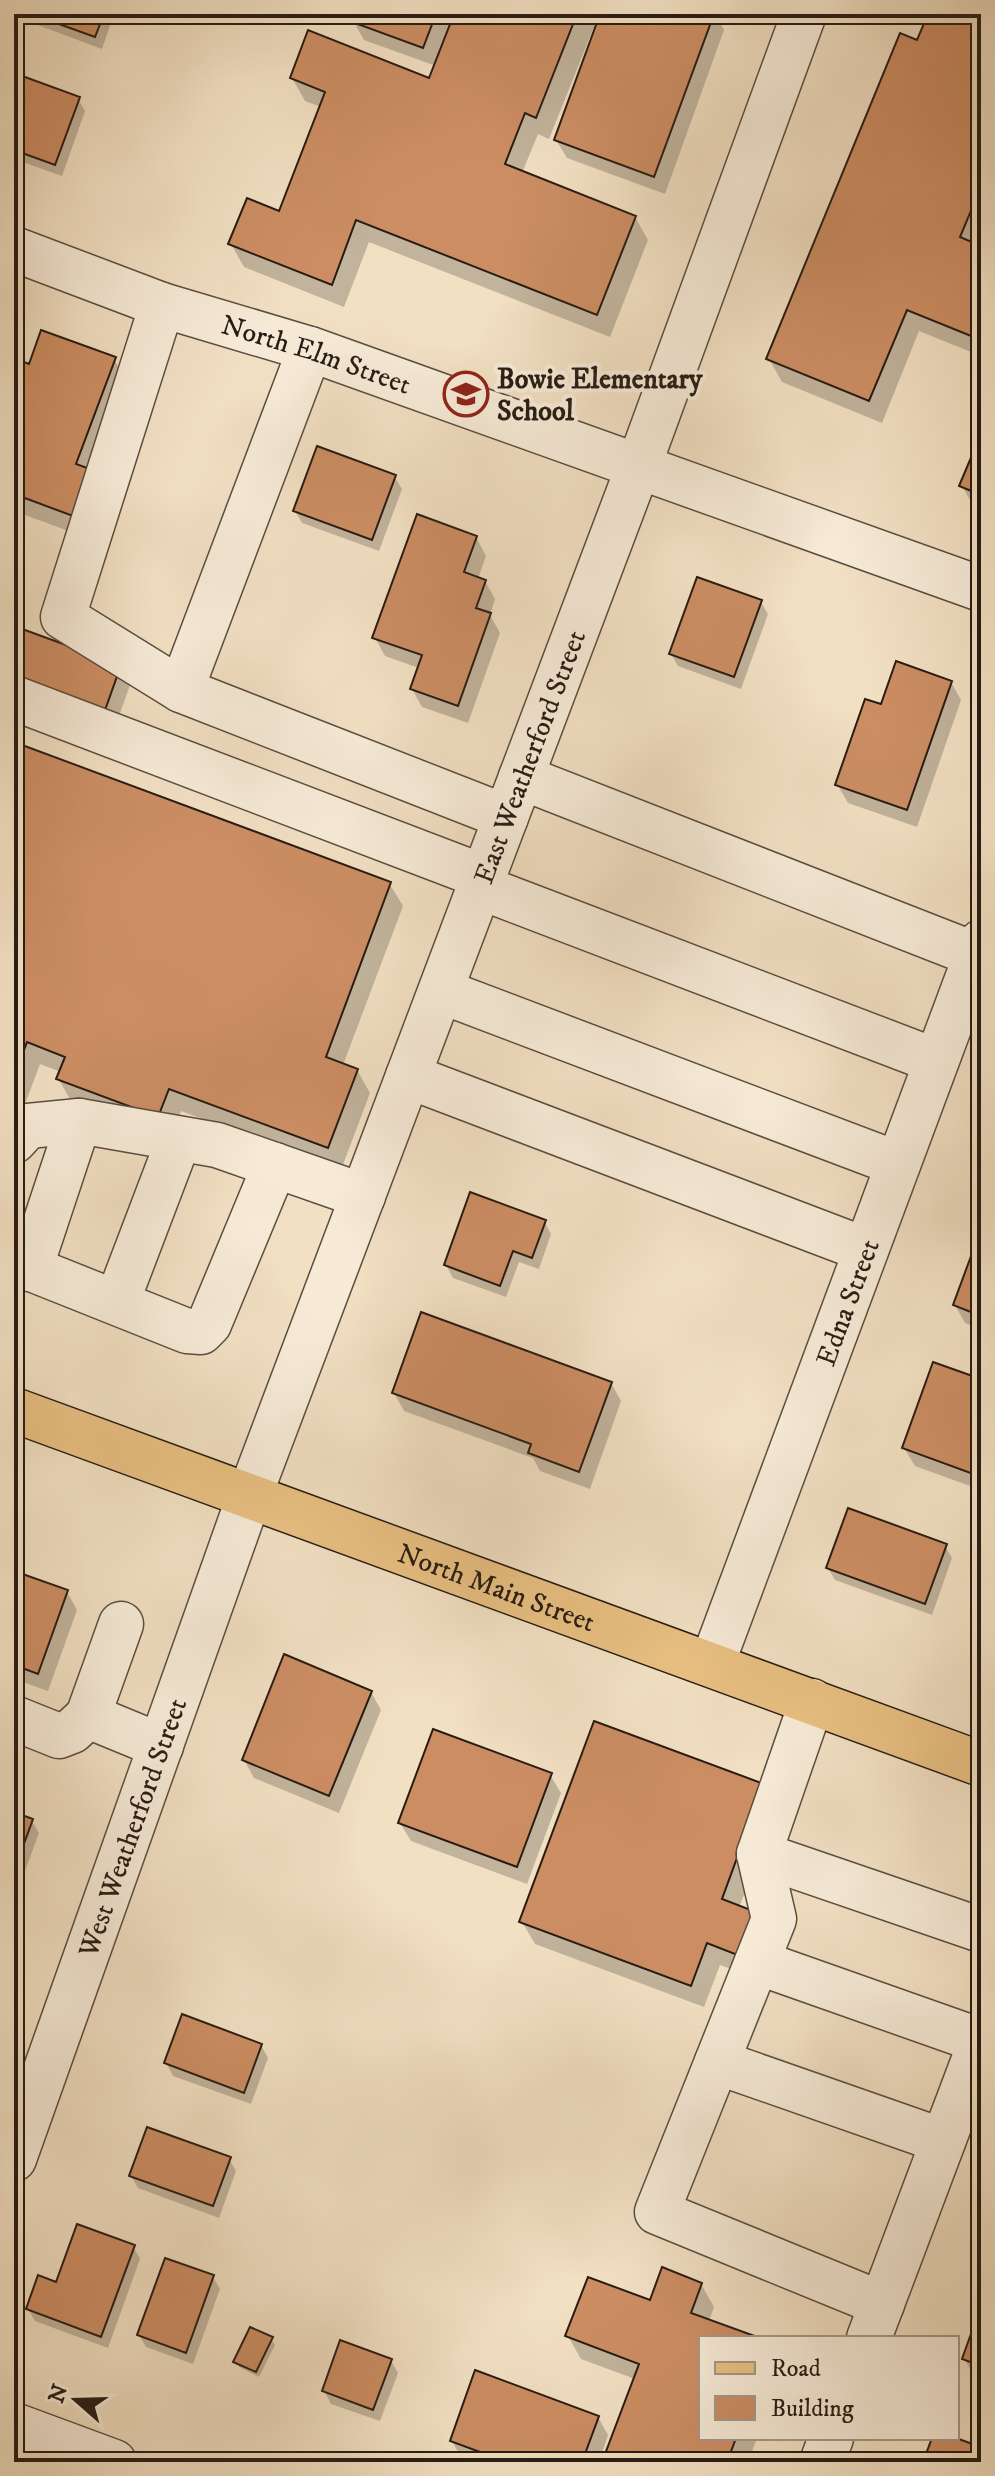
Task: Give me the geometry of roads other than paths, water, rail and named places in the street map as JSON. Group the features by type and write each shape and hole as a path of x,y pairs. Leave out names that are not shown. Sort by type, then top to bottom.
{"main road":[{"name":"North Main Street","path":"14,1410 981,1764"}],"street":[{"name":"East Weatherford Street","path":"249,1497 639,465 804,14"},
{"name":"North Elm Street","path":"14,249 162,305 310,349 981,589"},
{"path":"162,305 63,617 181,690 979,949"},
{"path":"181,690 310,349"},
{"path":"14,698 936,1061"},
{"name":"Edna Street","path":"712,1664 979,949"},
{"path":"441,991 898,1164"},
{"path":"408,1076 866,1250"},
{"path":"14,1141 28,1126 79,1121 217,1145 363,1196"},
{"path":"79,1121 22,1266 187,1331 201,1332 209,1324 275,1165"},
{"path":"117,1302 179,1139"},
{"name":"West Weatherford Street","path":"14,2159 249,1497"},
{"path":"14,1718 59,1736 72,1731 88,1716 121,1624"},
{"path":"757,1962 981,2041 970,2101 943,2141 875,2321 657,2212 774,1919 759,1854 812,1701"},
{"path":"88,1716 161,1746"},
{"path":"759,1854 981,1930"},
{"path":"717,2062 943,2141"},
{"path":"14,2425 114,2462"},
{"path":"822,2462 830,2440"}],"place":[{"name":"Bowie Elementary School","path":"466,394"}]}
